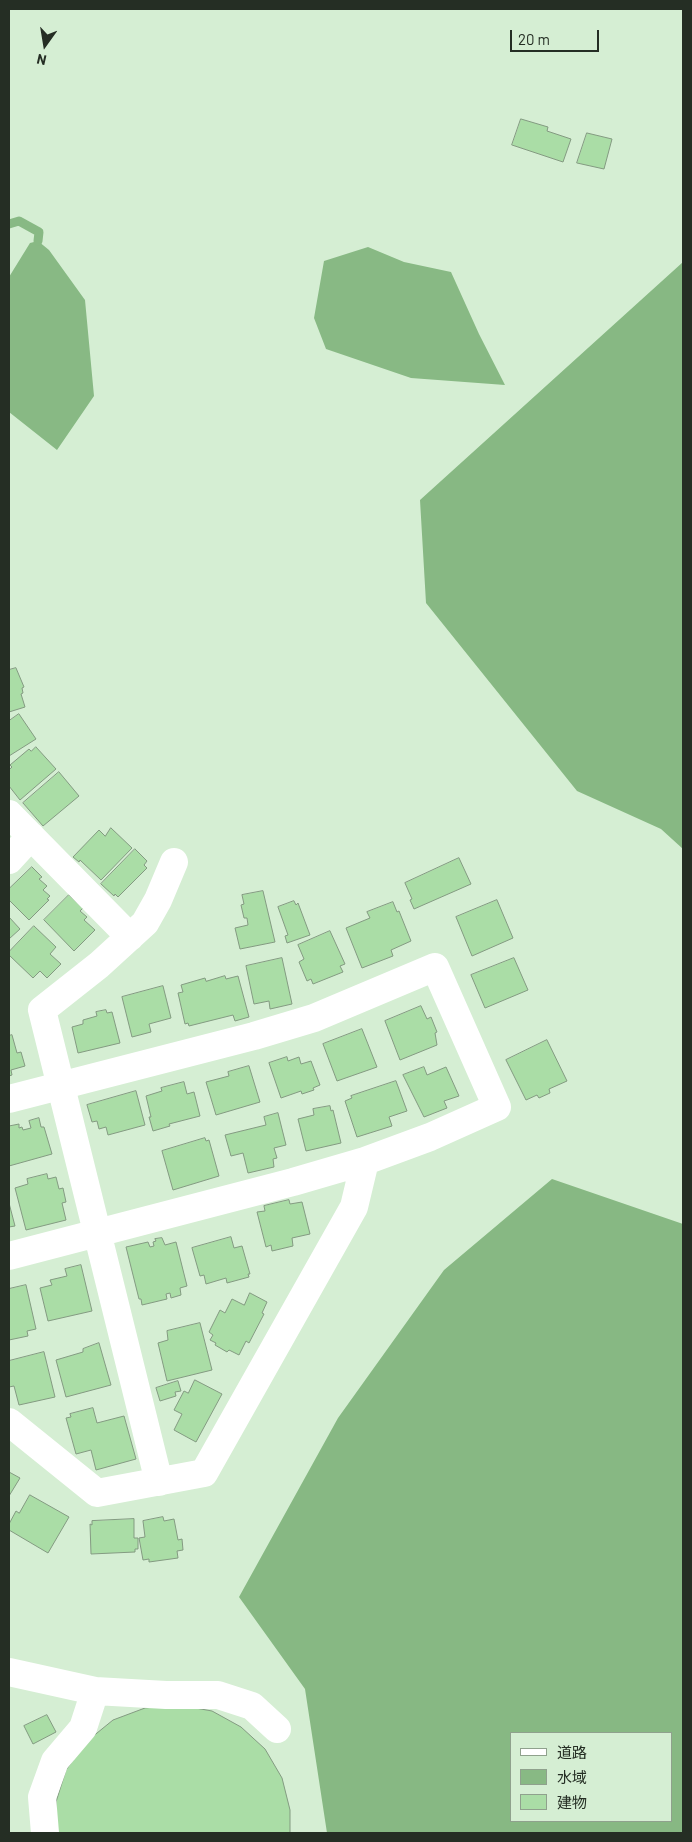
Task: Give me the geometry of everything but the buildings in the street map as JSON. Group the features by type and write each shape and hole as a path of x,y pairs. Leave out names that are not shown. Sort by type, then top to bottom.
{"street":[{"path":"9,814 130,937"},
{"path":"9,860 31,836"},
{"path":"159,1482 42,1010 99,965 145,923 158,900 174,862"},
{"path":"9,1099 254,1036 314,1018 435,967 497,1107 430,1137 365,1161 293,1182 9,1256"},
{"path":"11,1426 97,1493 204,1473 354,1207 365,1161"},
{"path":"9,1672 95,1691 166,1695 218,1695 252,1706 277,1729"},
{"path":"46,1833 42,1797 55,1761 83,1728 95,1691"}],"shaded area":[{"path":"683,262 683,849 661,829 577,791 426,603 420,500"},
{"path":"552,1179 683,1224 683,1833 327,1833 305,1689 239,1597 338,1418 444,1270"}],"water":[{"path":"38,241 49,250 85,300 94,396 57,450 9,412 9,277 30,243"},
{"path":"368,247 404,262 451,272 505,385 411,378 326,349 314,318 324,261"}],"waterway":[{"path":"9,224 19,221 39,232 38,241"}]}
